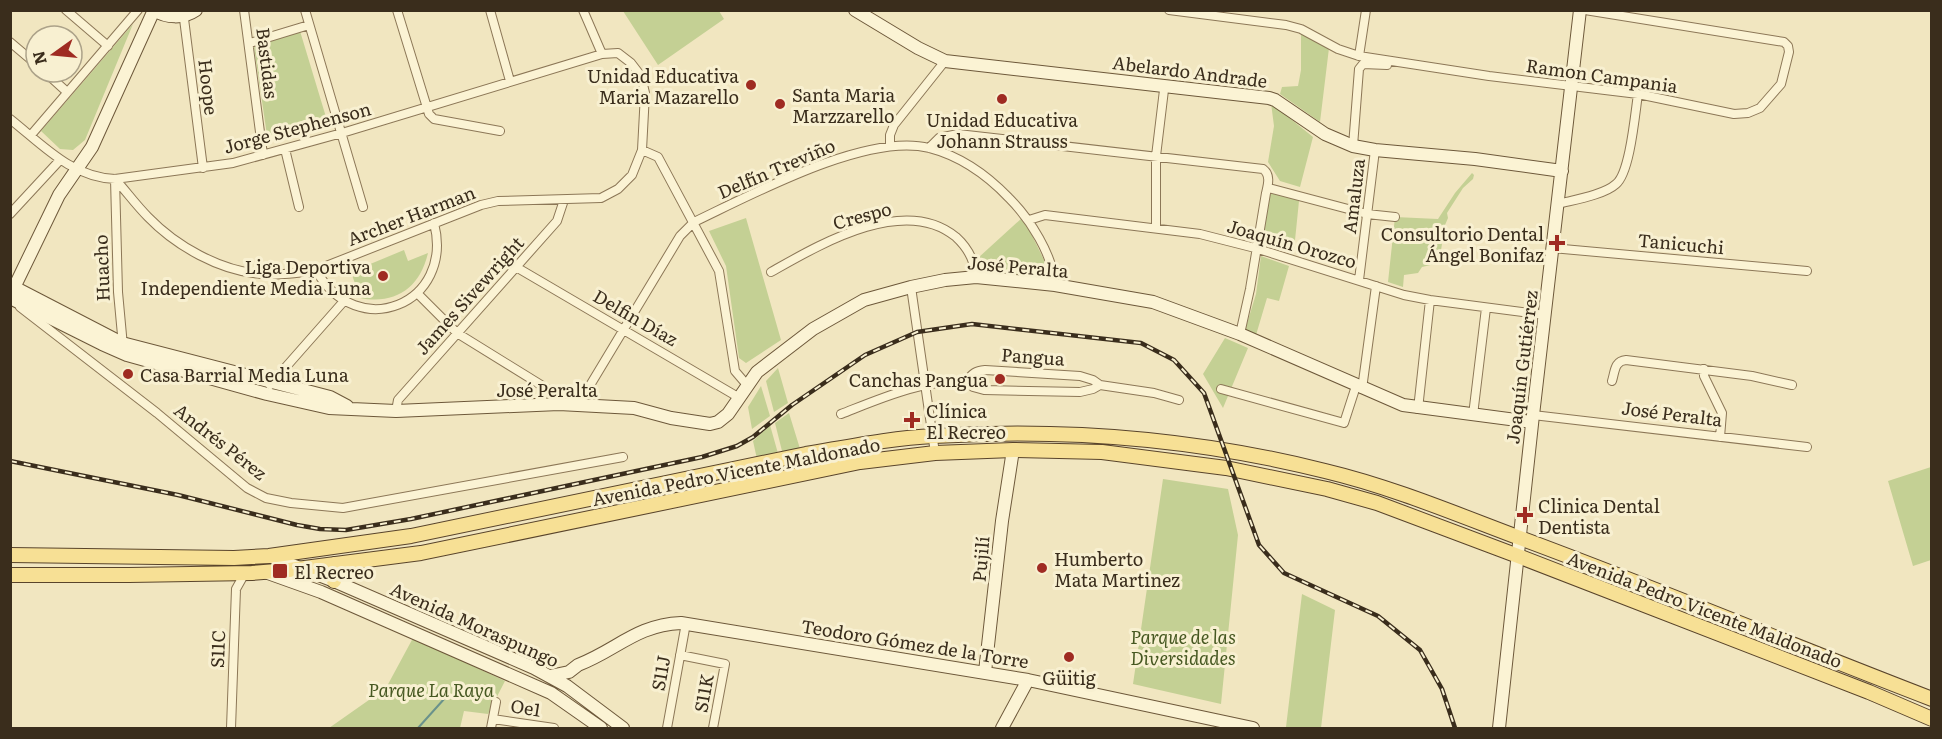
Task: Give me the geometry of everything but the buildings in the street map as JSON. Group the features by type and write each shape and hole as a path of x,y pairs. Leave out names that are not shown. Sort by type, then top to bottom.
{"main road":[{"name":"Avenida Pedro Vicente Maldonado","path":"10,555 234,558 268,556 411,536 806,454 933,436 1030,434 1121,438 1187,444 1255,456 1328,471 1411,497 1932,699"},
{"name":"Avenida Pedro Vicente Maldonado","path":"10,574 245,573 303,568 421,554 840,465 935,453 1013,450 1102,452 1226,468 1327,489 1377,504 1518,556 1869,692 1932,719"},
{"path":"334,564 332,573 334,581"}],"street":[{"path":"66,10 108,46"},
{"path":"31,135 138,10"},
{"path":"11,293 59,195 92,147 154,11 171,17 196,10"},
{"name":"Bastidas","path":"244,10 263,155"},
{"path":"305,10 363,207"},
{"path":"397,10 429,114 434,119 500,130"},
{"path":"490,10 510,81"},
{"path":"583,10 602,54"},
{"name":"Abelardo Andrade","path":"855,10 918,48 945,61 1269,98 1327,136 1353,146 1562,171"},
{"name":"Ramon Campania","path":"1169,10 1287,25 1301,29 1338,49 1359,56 1489,76 1638,94 1734,114 1748,113 1760,108 1781,84 1789,52 1784,42 1585,10"},
{"path":"1359,56 1366,10"},
{"name":"Joaquín Gutiérrez","path":"1499,729 1532,418 1580,10"},
{"name":"Hoope","path":"183,13 202,168"},
{"path":"250,44 309,25"},
{"path":"10,42 24,54"},
{"name":"Jorge Stephenson","path":"12,123 31,135 60,160 77,170 101,178 115,179 233,163 342,133 602,54"},
{"name":"Archer Harman","path":"115,179 149,218 177,241 204,258 234,269 261,274 290,274 316,270 434,223 498,201 601,198 618,189 632,175 642,150 645,93 641,76 631,63 618,54 602,54"},
{"path":"890,146 890,135 894,125 945,61"},
{"name":"Amaluza","path":"1353,146 1359,69 1363,64 1385,65 1393,62"},
{"path":"58,84 67,92"},
{"path":"1156,228 1156,156 1164,90"},
{"path":"1558,204 1617,184 1625,172 1638,94"},
{"path":"929,148 939,138 958,134 1263,169 1267,173 1269,188 1266,193 1240,334"},
{"name":"Delfín Treviño","path":"581,405 583,397 680,236 694,222 808,169 848,156 890,146 908,145 929,148 967,165 986,177 1003,192 1029,220 1052,266 1055,285"},
{"path":"285,149 299,207"},
{"path":"642,150 658,157 719,271 735,371 747,385"},
{"name":"Amaluza","path":"1359,280 1375,150"},
{"path":"10,214 60,160"},
{"name":"Huacho","path":"115,179 118,292 125,349"},
{"path":"1269,188 1367,214 1395,218"},
{"name":"James Sivewright","path":"396,411 398,400 557,221 564,200"},
{"name":"Joaquín Orozco","path":"1029,220 1045,215 1200,234 1256,248 1376,286 1430,300 1545,315"},
{"name":"Crespo","path":"771,272 842,236 867,228 905,221 927,223 949,232 971,256 976,267 976,277"},
{"path":"316,270 332,293 356,307 382,309 401,303 417,293 426,283 436,260 437,236 434,223"},
{"name":"Tanicuchi","path":"1552,248 1807,271"},
{"name":"Delfin Díaz","path":"516,267 738,397"},
{"name":"José Peralta","path":"11,293 125,349 269,388 329,408 396,411 560,404 634,408 710,424 724,419 757,372 813,329 864,300 945,280 976,277 1055,285 1153,302 1240,334 1395,403 1418,409 1532,418 1806,447"},
{"path":"1221,389 1344,423 1359,388 1376,286"},
{"path":"911,287 935,453"},
{"name":"Andrés Pérez","path":"11,293 247,488 266,498 343,508 623,457"},
{"path":"417,293 457,333 554,393 560,404"},
{"path":"1418,409 1430,300"},
{"path":"269,388 344,301"},
{"path":"1473,415 1486,308"},
{"path":"1612,381 1620,360 1704,369 1792,385"},
{"path":"1704,369 1704,376 1722,413 1720,437"},
{"name":"Pangua","path":"967,381 976,371 985,370 1080,376 1100,385 1154,393 1179,400"},
{"name":"Pangua","path":"841,414 898,392 925,384 950,381 967,381 973,387 984,390 1080,392 1100,385"},
{"name":"Pujilí","path":"986,672 1002,521 1013,450"},
{"name":"Avenida Moraspungo","path":"268,556 334,581 534,668 582,697 623,729"},
{"name":"Avenida Moraspungo","path":"264,572 321,592 551,693 595,727"},
{"name":"S11C","path":"231,729 236,589 245,573"},
{"name":"Teodoro Gómez de la Torre","path":"550,676 569,672 650,627 667,623 686,623 986,672 1252,729"},
{"name":"S11J","path":"667,729 686,623"},
{"name":"S11K","path":"680,655 724,664 713,729"},
{"path":"580,664 577,680 582,697"},
{"name":"Teodoro Gómez de la Torre","path":"534,668 555,668 580,664"},
{"path":"1002,729 1028,680"},
{"path":"491,729 496,702"},
{"path":"595,727 600,711"},
{"name":"Oe1","path":"493,719 554,729"}],"green space":[{"path":"623,11 719,11 724,19 658,65"},
{"path":"133,24 85,140 73,150 60,149 41,131 81,84 84,84 84,81"},
{"path":"300,31 329,127 268,142 254,47"},
{"path":"1301,32 1329,48 1320,122 1280,94 1282,87 1298,86 1301,70"},
{"path":"1271,103 1313,137 1300,187 1280,181 1268,162 1274,126"},
{"path":"1472,173 1473,179 1463,188 1447,213 1439,263 1422,267 1418,273 1404,275 1403,287 1388,282 1395,217 1438,219"},
{"path":"1274,191 1299,201 1294,250 1262,242 1270,195"},
{"path":"1023,217 1044,260 1046,269 1040,277 1033,280 992,275 978,258"},
{"path":"746,218 781,340 746,363 739,358 726,266 709,231"},
{"name":"Liga Deportiva Independiente Media Luna","path":"404,250 408,261 428,253 419,276 412,284 395,296 384,299 360,298 351,272"},
{"path":"1261,256 1289,266 1279,301 1267,298 1256,335 1245,330 1256,294"},
{"path":"1225,338 1248,348 1223,408 1203,374"},
{"path":"778,368 788,403 774,412 766,381"},
{"path":"761,386 770,416 752,429 748,407"},
{"path":"789,413 801,452 783,455 775,423"},
{"path":"770,425 779,457 757,459 753,441"},
{"path":"1931,467 1931,560 1913,566 1888,481"},
{"name":"Parque de las Diversidades","path":"1163,479 1228,489 1238,535 1221,704 1133,684"},
{"path":"1302,594 1335,610 1321,728 1286,727"},
{"name":"Parque La Raya","path":"413,638 505,681 488,714 464,711 460,728 329,728 386,688"}],"waterway":[{"path":"418,728 445,698"}],"railway":[{"path":"10,461 178,495 297,525 346,530 411,519 702,457 737,446 753,437 792,405 865,355 917,332 972,324 1141,343 1174,360 1204,393 1259,545 1284,573 1378,616 1420,650 1442,689 1455,728"}],"place":[{"name":"Unidad Educativa Maria Mazarello","path":"751,85"},
{"name":"Unidad Educativa Johann Strauss","path":"1002,99"},
{"name":"Santa Maria Marzzarello","path":"780,104"},
{"name":"Consultorio Dental Ángel Bonifaz","path":"1557,243"},
{"name":"Liga Deportiva Independiente Media Luna","path":"383,276"},
{"name":"Casa Barrial Media Luna","path":"128,374"},
{"name":"Canchas Pangua","path":"1000,379"},
{"name":"Clínica El Recreo","path":"912,420"},
{"name":"Clinica Dental Dentista","path":"1525,515"},
{"name":"Humberto Mata Martinez","path":"1042,568"},
{"name":"El Recreo","path":"280,571"},
{"name":"Güitig","path":"1069,657"}]}
